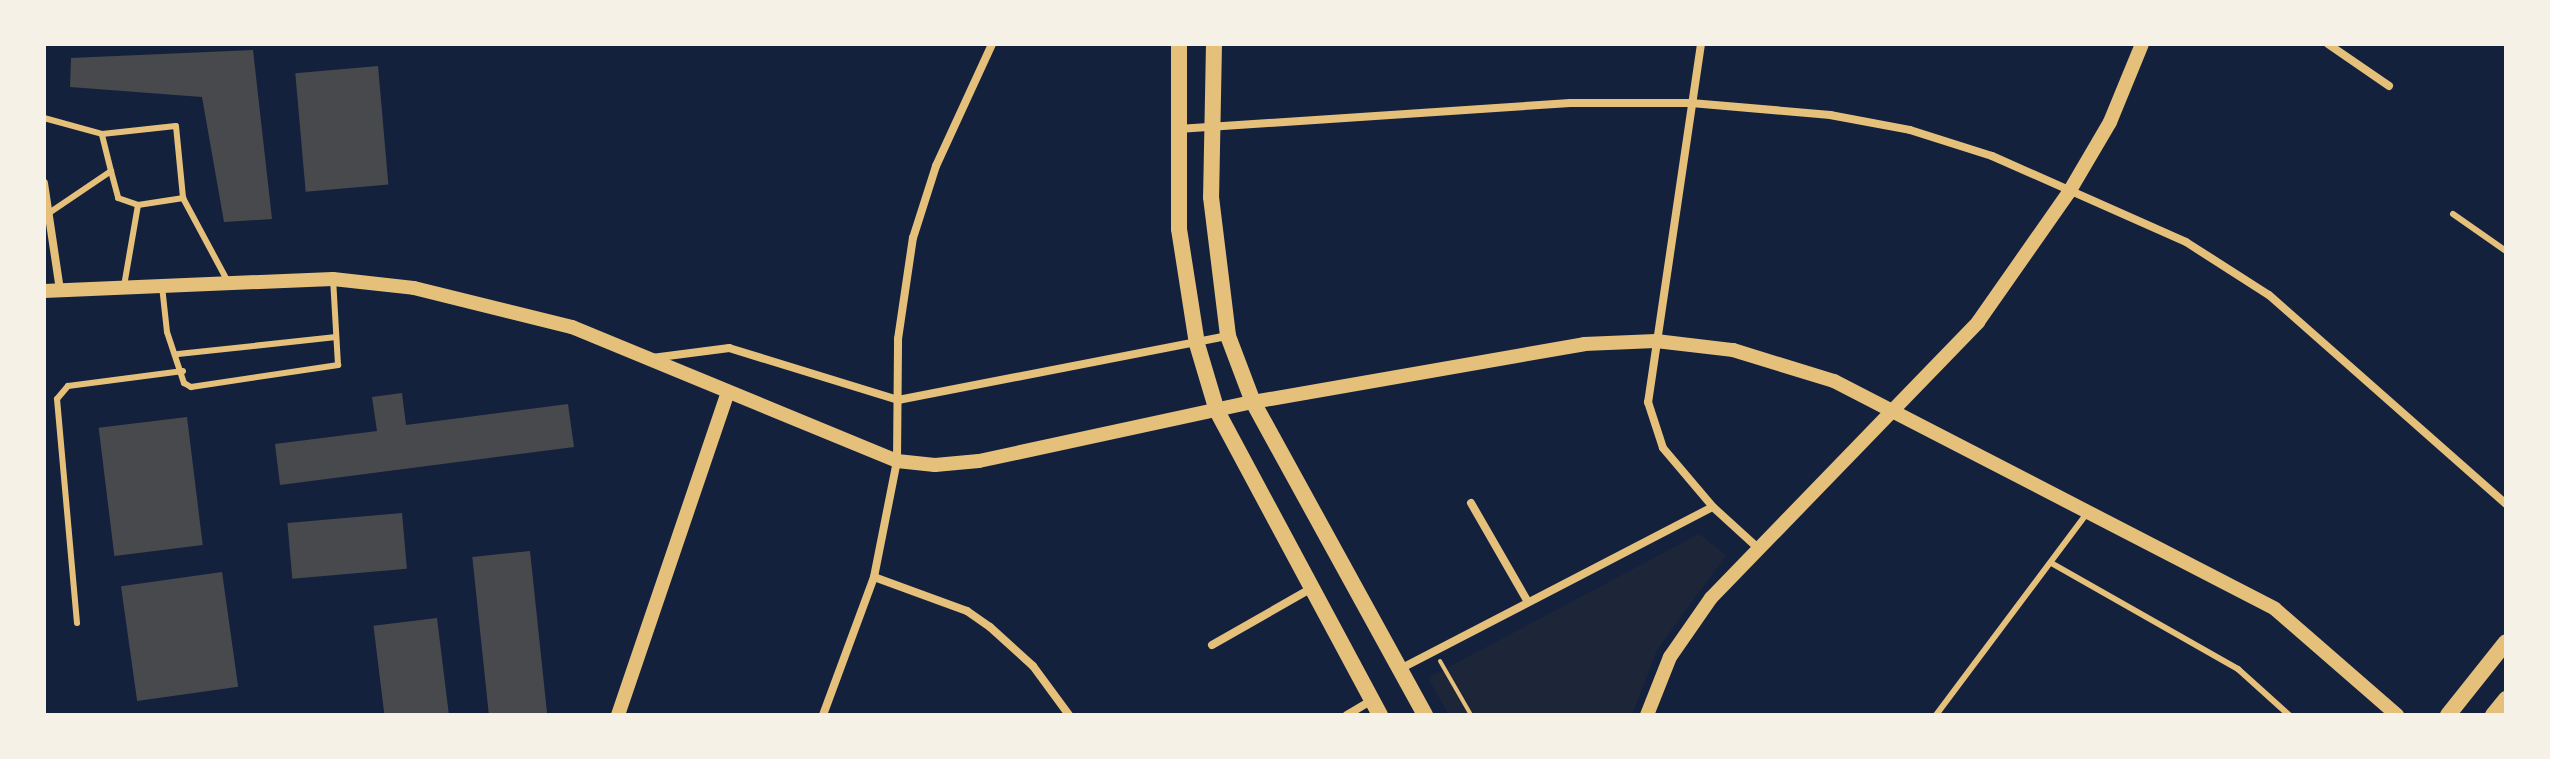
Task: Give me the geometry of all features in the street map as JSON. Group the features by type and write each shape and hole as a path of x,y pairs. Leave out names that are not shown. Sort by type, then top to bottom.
{"main road":[{"path":"1179,44 1179,229 1197,344 1217,411 1376,708"},
{"path":"1214,44 1213,231 1228,336 1253,402 1425,715"},
{"path":"2448,715 2506,642"},
{"path":"2493,715 2506,699"}],"street":[{"path":"823,715 874,577 897,461 901,305 913,238 936,166 992,44"},
{"path":"1701,44 1648,391 1652,424 1663,448 1713,507 1759,549"},
{"path":"1647,715 1670,657 1711,598 1978,322 2069,192 2110,122 2142,44"},
{"path":"2328,44 2389,86"},
{"path":"1177,129 1570,103 1691,103 1830,115 1910,130 1992,156 2186,242 2269,295 2506,504"},
{"path":"44,183 60,290"},
{"path":"44,291 333,279 466,298 572,327 897,461 979,461 1253,402 1584,344 1656,341 1771,359 1834,381 2275,609 2397,715"},
{"path":"651,358 729,348 898,400 1228,336"},
{"path":"618,715 728,392"},
{"path":"1471,503 1528,602"},
{"path":"1400,669 1713,507"},
{"path":"874,577 967,611 990,627 1033,666 1069,715"},
{"path":"1212,645 1312,588"},
{"path":"1347,715 1376,708"}],"lane":[{"path":"44,118 102,134 176,126 183,198 228,282"},
{"path":"102,134 118,198 138,205 183,198"},
{"path":"49,213 111,171"},
{"path":"124,286 138,205"},
{"path":"2453,214 2506,251"},
{"path":"162,286 167,332 178,354 184,383 191,387 338,365 333,279"},
{"path":"178,354 336,337"},
{"path":"77,623 57,399 68,386 183,371"},
{"path":"1936,715 2053,564 2088,513"},
{"path":"2053,564 2238,669 2289,715"}],"path":[{"path":"1435,651 1471,715"}],"shaded area":[{"path":"1699,534 1726,555 1657,650 1632,715 1449,715 1428,678"}],"building":[{"path":"253,50 272,219 224,222 202,97 70,87 71,58"},
{"path":"378,66 388,185 306,192 295,73"},
{"path":"402,393 406,425 568,404 574,447 280,485 275,444 377,431 372,397"},
{"path":"187,417 203,545 114,556 99,428"},
{"path":"402,513 407,569 292,579 287,523"},
{"path":"530,551 547,715 489,715 472,557"},
{"path":"222,572 238,687 137,701 121,586"},
{"path":"437,618 449,715 384,715 373,626"}]}
